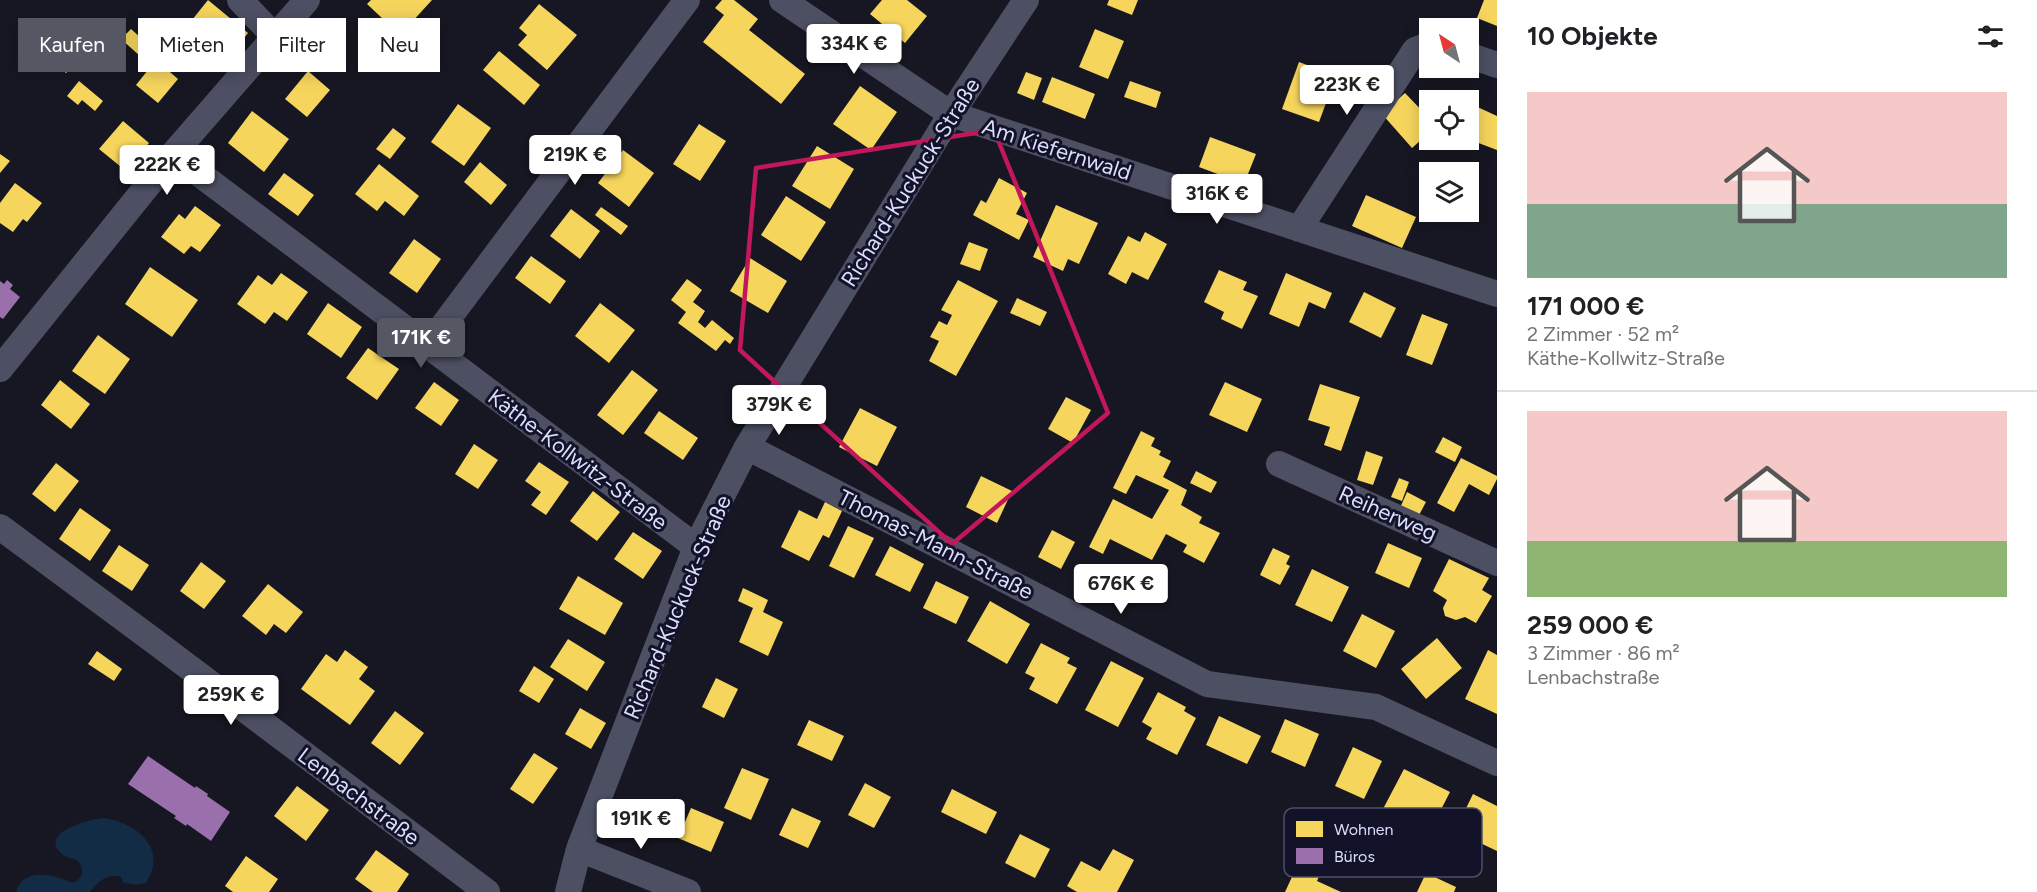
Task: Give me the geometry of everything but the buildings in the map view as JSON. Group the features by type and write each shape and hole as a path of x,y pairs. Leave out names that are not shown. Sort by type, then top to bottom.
{"street":[{"path":"240,0 257,18"},
{"path":"291,18 307,0"},
{"path":"427,347 687,0"},
{"name":"Am Kiefernwald","path":"782,0 951,114 1497,294"},
{"name":"Richard-Kuckuck-Straße","path":"568,892 579,849 696,547 747,447 951,114 1026,0"},
{"path":"1299,229 1415,50 1419,48"},
{"path":"0,369 173,154 257,58"},
{"path":"1479,59 1497,65"},
{"name":"Käthe-Kollwitz-Straße","path":"173,154 696,547"},
{"name":"Thomas-Mann-Straße","path":"747,447 1207,684 1376,707 1497,763"},
{"name":"Reiherweg","path":"1280,464 1497,563"},
{"name":"Lenbachstraße","path":"0,527 487,892"},
{"path":"579,849 688,892"}],"highlighted area":[{"path":"994,130 1108,413 952,544 740,350 756,168"}],"water":[{"path":"103,818 127,825 146,839 154,859 152,871 146,883 129,884 123,882 121,877 112,876 99,882 90,892 16,892 26,878 33,876 49,875 73,883 77,881 82,875 82,868 78,861 59,851 56,844 57,838 71,827"}]}
